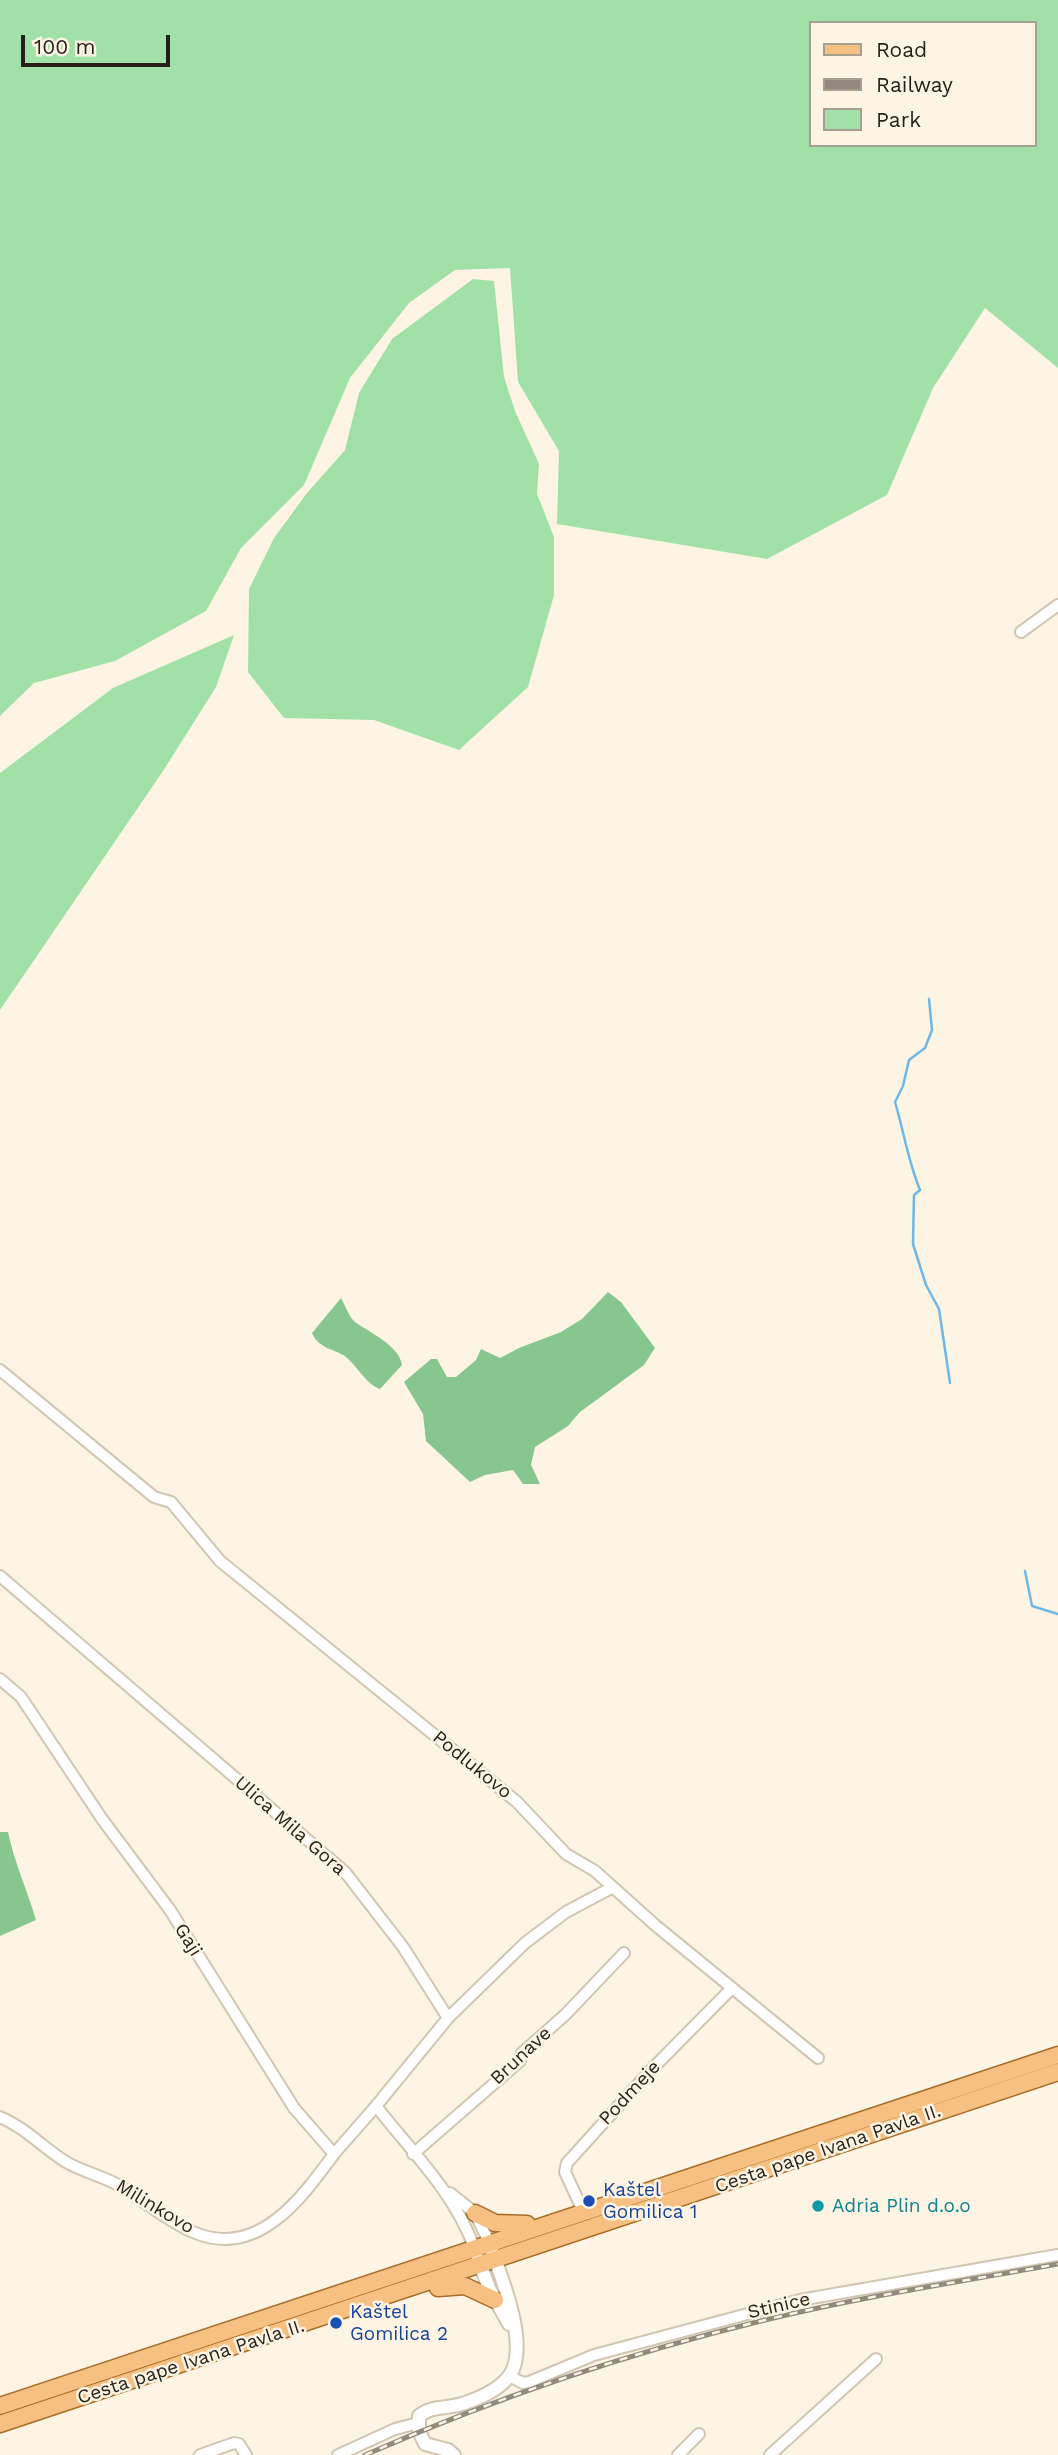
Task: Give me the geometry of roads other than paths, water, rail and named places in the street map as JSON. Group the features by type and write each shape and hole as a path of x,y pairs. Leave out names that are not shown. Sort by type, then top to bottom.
{"main road":[{"name":"Cesta pape Ivana Pavla II.","path":"0,2406 481,2244 765,2154 1058,2055"},
{"name":"Cesta pape Ivana Pavla II.","path":"0,2424 1058,2072"},
{"path":"475,2214 495,2222 540,2225"},
{"path":"418,2286 428,2289 465,2286 495,2301"}],"street":[{"path":"1021,632 1058,605"},
{"name":"Podlukovo","path":"0,1370 154,1497 172,1502 220,1561 517,1802 566,1854 595,1871 818,2058"},
{"name":"Ulica Mila Gora","path":"0,1576 345,1872 403,1947 448,2018"},
{"name":"Gaji","path":"0,1679 21,1697 102,1819 170,1910 294,2108 334,2154"},
{"path":"334,2154 448,2018 525,1943 566,1912 613,1887"},
{"name":"Brunave","path":"413,2154 520,2061 521,2054 566,2014 624,1953"},
{"name":"Podmeje","path":"583,2211 565,2172 567,2163 636,2086 732,1988"},
{"path":"376,2106 443,2187 475,2214 481,2244 514,2334 517,2356 509,2376 500,2385 467,2403 423,2412 418,2423 429,2451 448,2450 454,2455"},
{"name":"Milinkovo","path":"0,2118 22,2126 67,2163 112,2181 198,2234 222,2238 248,2235 273,2223 301,2200 334,2154"},
{"path":"443,2187 481,2244"},
{"name":"Stinice","path":"509,2376 523,2383 529,2382 594,2355 800,2300 1058,2255"},
{"path":"488,2263 495,2301 514,2334"},
{"path":"770,2455 876,2359"},
{"path":"338,2455 395,2429 418,2423"},
{"path":"678,2455 699,2434"},
{"path":"200,2455 234,2443 239,2444 246,2455"}],"waterway":[{"path":"929,999 932,1030 925,1048 909,1060 903,1086 895,1102 920,1190 914,1195 913,1244 926,1285 939,1309 950,1383"},
{"path":"1025,1571 1032,1606 1058,1614"}],"railway":[{"path":"365,2455 560,2379 710,2334 835,2304 1058,2264"}],"place":[{"name":"Kaštel Gomilica 1","path":"589,2201"},
{"name":"Adria Plin d.o.o","path":"818,2206"},
{"name":"Kaštel Gomilica 2","path":"336,2323"}]}
